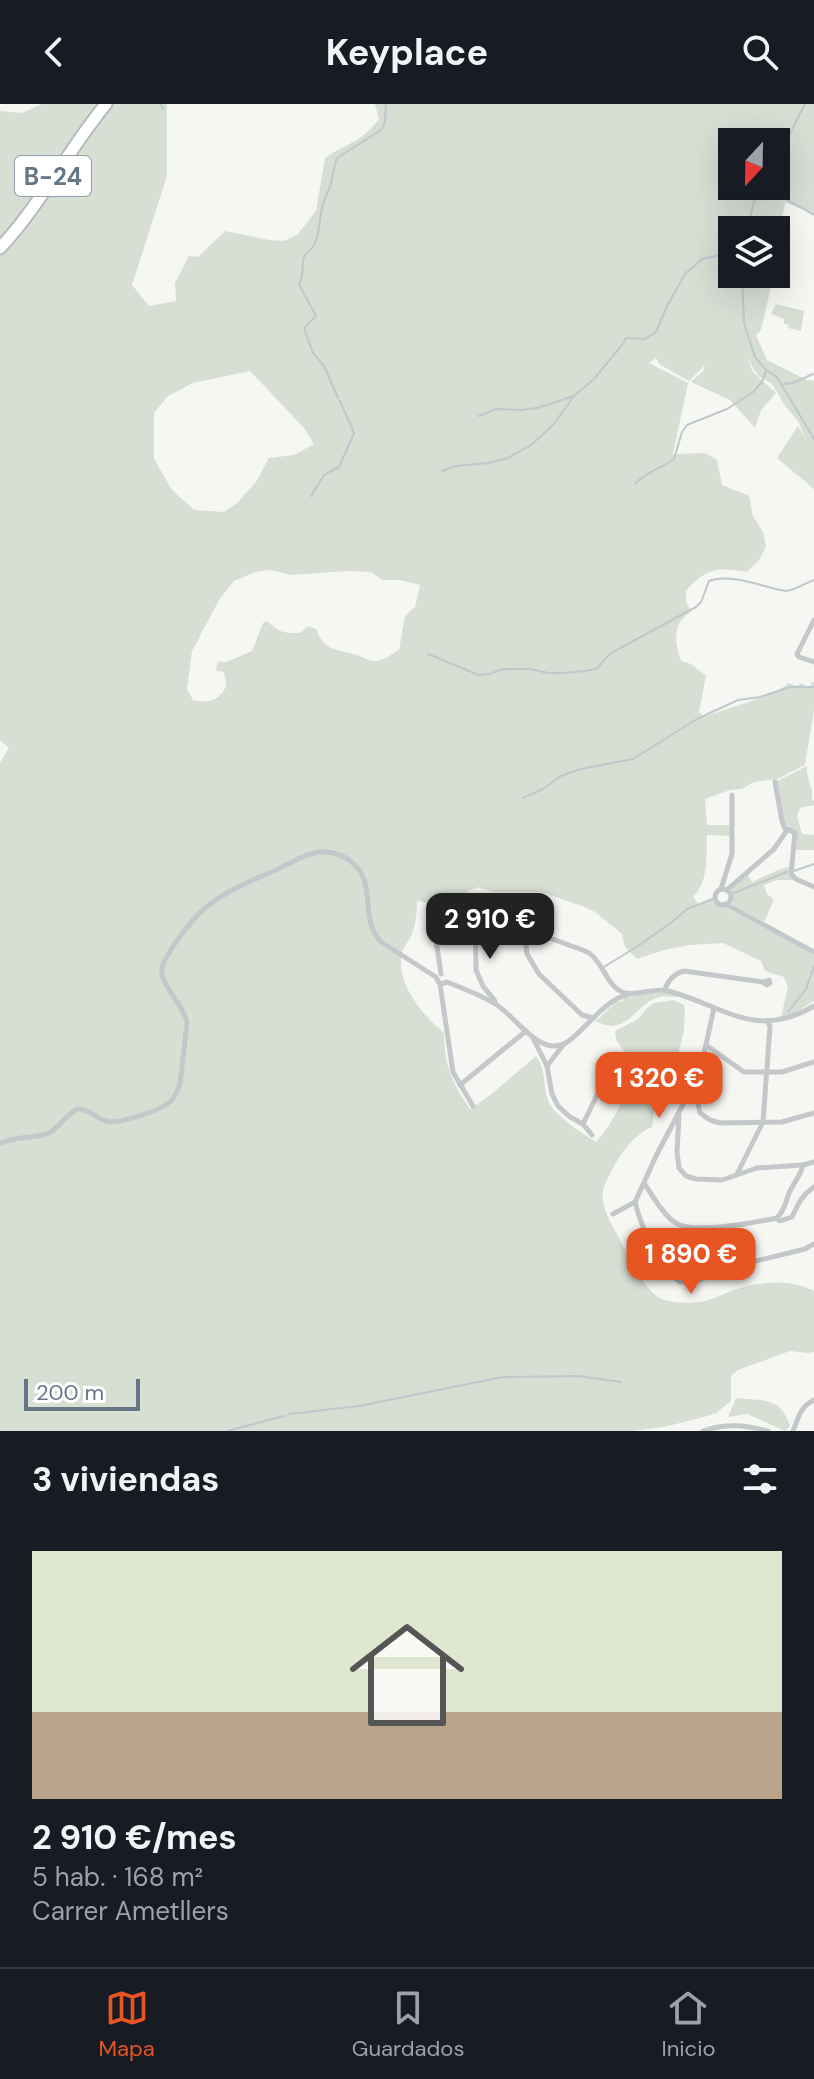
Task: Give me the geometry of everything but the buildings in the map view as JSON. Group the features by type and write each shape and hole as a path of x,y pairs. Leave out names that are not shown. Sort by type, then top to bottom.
{"highway":[{"name":"B-24","path":"0,238 97,104"},
{"name":"B-24","path":"0,248 106,104"}],"street":[{"path":"814,620 799,648 799,657 814,662"},
{"path":"775,782 786,831"},
{"path":"724,890 732,854 732,795"},
{"path":"786,831 795,833 791,874 814,887"},
{"path":"786,831 774,849 724,890 716,893 715,899 719,904 725,904 814,952"},
{"path":"0,1143 47,1133 78,1109 113,1122 170,1102 180,1084 187,1023 186,1013 163,979 165,959 195,917 217,899 313,853 333,853 352,862 366,882 368,916 376,936 438,976 445,976 443,983 453,1072 473,1106"},
{"path":"724,890 731,897 725,904"},
{"path":"475,896 476,970 483,986 501,1008 533,1037 551,1046 563,1045"},
{"path":"438,976 433,920 435,913 441,911 521,929 589,954 614,987 629,994"},
{"path":"521,929 533,968 582,1015 594,1018"},
{"path":"525,938 534,933"},
{"path":"665,990 675,974 684,971 763,982"},
{"path":"443,983 501,1008"},
{"path":"612,1001 614,987"},
{"path":"547,1066 563,1045 612,1001 629,994 665,990 748,1019 767,1021 794,1016 814,1006"},
{"path":"714,1008 700,1072 700,1113 720,1123 782,1122 814,1113"},
{"path":"582,1015 584,1027"},
{"path":"737,1175 763,1122 770,1026 767,1021"},
{"path":"460,1085 526,1031"},
{"path":"533,1037 547,1066 552,1094 558,1106 583,1124 592,1135"},
{"path":"706,1045 744,1072 782,1072 814,1062"},
{"path":"583,1124 608,1072"},
{"path":"613,1214 635,1202 700,1072"},
{"path":"679,1113 677,1152 679,1168 686,1176 722,1180 757,1168 814,1162"},
{"path":"777,1218 785,1209 803,1165"},
{"path":"644,1183 674,1223 704,1228 777,1218 780,1221 792,1217 799,1200 814,1187"},
{"path":"635,1202 645,1232 660,1260 680,1282 698,1280 731,1267 805,1249 814,1244"},
{"path":"805,1249 814,1253"},
{"path":"793,1431 803,1406 814,1400"},
{"path":"703,1431 737,1425 768,1431"}],"shaded area":[{"path":"42,104 167,104 167,176 132,285 149,306 176,301 175,283 189,256 198,257 225,231 284,241 298,234 316,211 325,158 373,127 379,119 375,104 814,104 814,214 785,202 783,216 718,216 718,288 771,288 761,330 756,335 767,360 814,381 814,489 777,458 798,426 806,440 798,421 772,384 759,376 747,357 753,372 776,393 761,410 755,428 730,400 691,382 705,365 689,381 659,364 656,358 649,363 688,383 673,454 705,453 717,460 722,485 749,496 753,516 763,532 766,546 760,559 747,572 713,571 686,591 691,612 680,622 676,640 681,661 691,664 706,676 699,712 704,717 763,697 788,683 810,687 814,682 814,710 805,765 777,779 754,782 742,789 705,799 707,825 730,825 730,836 707,835 704,876 693,896 698,904 714,897 718,904 814,955 814,1001 795,1013 781,1017 788,987 784,977 765,971 761,961 723,943 690,945 637,959 625,947 622,934 595,912 541,892 494,892 477,887 443,903 417,901 414,928 403,950 401,964 412,998 444,1033 450,1073 470,1109 536,1056 542,1067 551,1106 596,1142 614,1116 637,1068 616,1040 615,1031 638,1019 654,1003 674,1000 684,1005 684,1031 673,1075 655,1104 652,1127 624,1150 603,1189 603,1203 608,1217 642,1280 654,1294 665,1300 684,1303 703,1301 746,1286 766,1283 796,1284 814,1291 814,1352 790,1351 738,1370 731,1376 731,1401 716,1413 664,1427 632,1431 0,1431 0,763 9,748 0,740 0,111 22,113","holes":["250,371 304,428 314,444 294,455 269,458 256,482 224,512 194,510 171,489 154,458 154,413 168,396 193,383","271,570 291,575 371,572 382,580 420,585 415,607 405,616 399,650 378,661 370,660 327,646 316,629 308,626 300,633 286,632 267,621 263,623 252,651 217,664 216,671 223,672 226,679 223,692 207,701 193,700 187,689 192,651 219,600 234,581 255,572"]},
{"path":"776,304 804,311 801,331 788,328 784,319 771,314"},
{"path":"807,766 814,805 800,808 797,816 802,834 814,835 814,850 796,850 797,835 784,822 777,781"},
{"path":"789,867 793,880 777,880 764,885 767,894 774,899 764,922 732,905 732,889 748,875 752,882"},
{"path":"666,992 680,997 654,999 628,1020 614,1026 596,1021 624,998"},
{"path":"736,1398 762,1400 776,1405 790,1426 785,1431 747,1414 728,1417"}],"waterway":[{"path":"161,104 163,109"},
{"path":"338,398 324,366 313,353 304,328 316,316 299,284 304,256 316,240 337,158 381,130 385,122 386,104"},
{"path":"790,133 805,104"},
{"path":"750,216 755,200"},
{"path":"787,200 814,215"},
{"path":"442,471 508,458 531,445 553,425 574,396 594,379 626,338 645,339 656,332 685,274 702,259 718,255"},
{"path":"743,288 744,323 755,357 777,377 814,439"},
{"path":"635,484 674,459 687,425 727,409 753,392 766,371"},
{"path":"784,384 813,374"},
{"path":"479,416 496,409 537,408 574,396"},
{"path":"311,496 324,475 339,467 354,433 340,401"},
{"path":"428,654 479,675 504,669 531,669 548,673 596,669 611,653 696,607 709,581 737,580 786,591 814,580"},
{"path":"523,798 561,776 633,759 697,719 738,700 760,697 790,687 814,687"},
{"path":"794,871 814,864"},
{"path":"731,894 787,872"},
{"path":"604,967 687,909 713,899"},
{"path":"788,1012 806,989 814,966"},
{"path":"289,1414 359,1406 503,1377 579,1376 621,1382"},
{"path":"227,1431 284,1416"}]}
